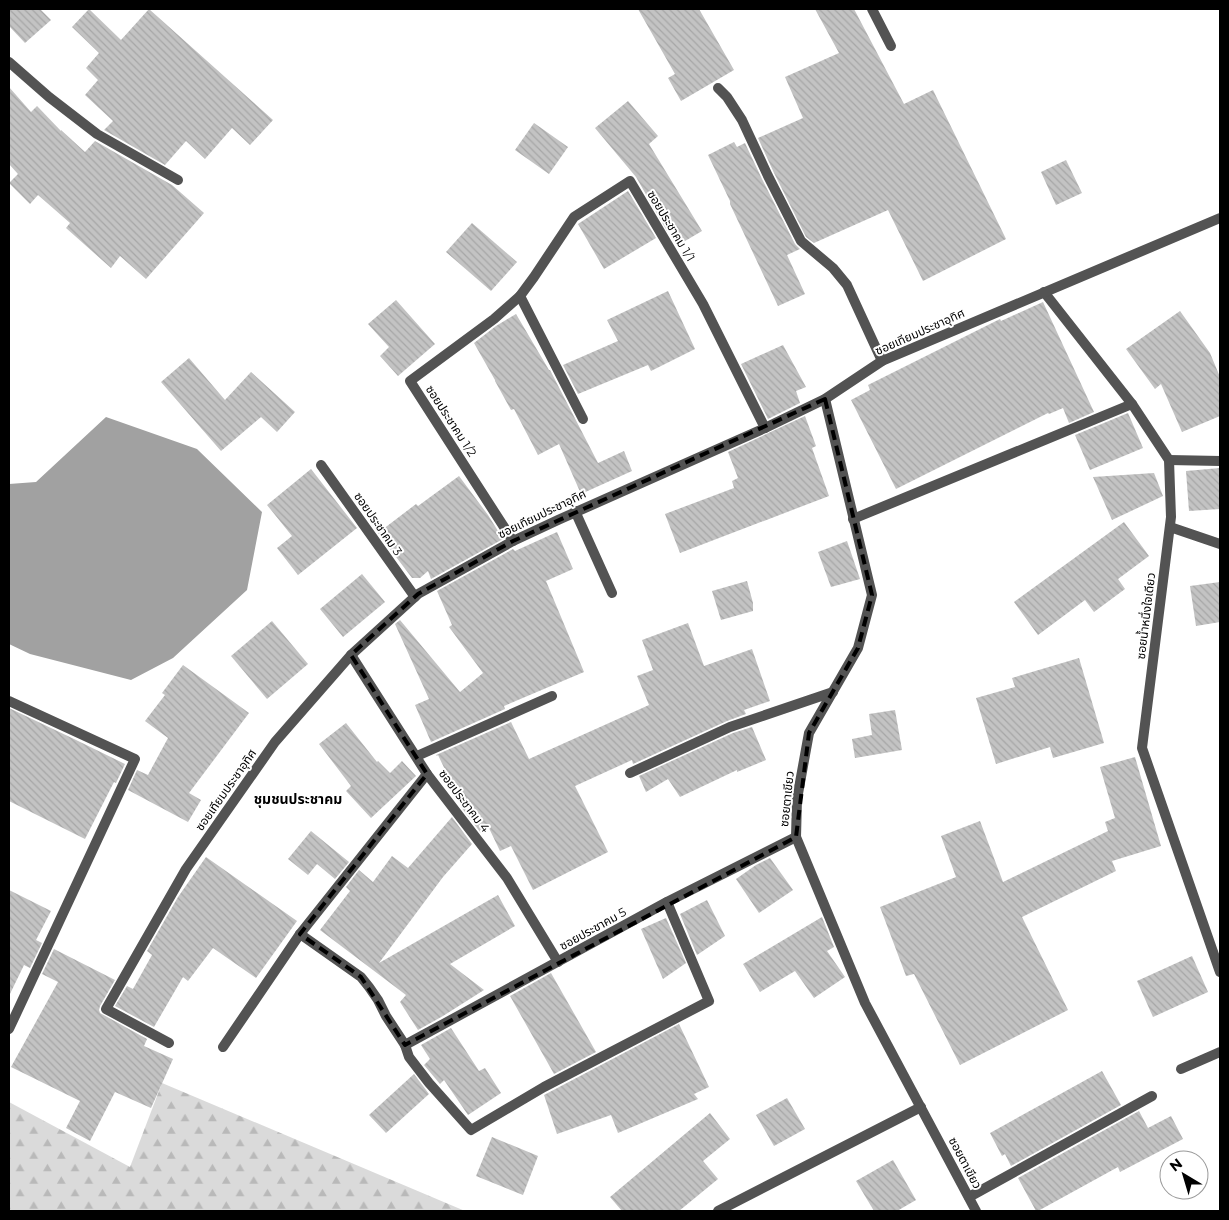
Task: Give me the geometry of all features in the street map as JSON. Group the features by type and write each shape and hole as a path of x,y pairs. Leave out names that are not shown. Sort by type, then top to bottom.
{"street":[{"path":"872,9 891,46"},
{"path":"9,62 49,97 97,134 178,180"},
{"path":"718,88 727,97 742,120 801,241 833,268 847,286 882,361"},
{"name":"ซอยประชาคม 1/1","path":"520,296 574,217 630,181 703,304 765,428"},
{"name":"ซอยเทียมประชาอุทิศ","path":"168,1043 106,1008 186,868 276,742 351,655 418,594 513,542 575,512 765,428 825,399 882,361 1220,218"},
{"path":"1044,292 1132,404 1169,460 1220,461"},
{"path":"520,296 583,419"},
{"name":"ซอยประชาคม 1/2","path":"513,542 410,381 494,319 520,296"},
{"name":"ซอยตาเขียว","path":"825,399 872,595 858,648 809,733 797,799 796,837 865,1003 976,1211"},
{"path":"853,518 1132,404"},
{"name":"ซอยน้ำหนึ่งใจเดียว","path":"1169,460 1171,517 1142,748 1220,972"},
{"name":"ซอยประชาคม 3","path":"321,465 415,597"},
{"path":"575,512 612,594"},
{"path":"1170,526 1220,544"},
{"name":"ซอยประชาคม 4","path":"351,655 427,774 507,878 558,962"},
{"path":"630,773 730,727 833,692"},
{"path":"417,756 552,696"},
{"path":"9,701 134,759 9,1029"},
{"path":"222,1046 300,934 427,774"},
{"name":"ซอยประชาคม 5","path":"405,1045 667,902 796,837"},
{"path":"300,934 361,977 370,987 405,1045 410,1057 429,1083 471,1130 544,1087 709,1001 667,902"},
{"path":"1181,1069 1220,1052"},
{"path":"969,1197 1152,1096"},
{"path":"718,1211 921,1107"}],"highlighted area":[{"path":"825,399 872,595 858,648 809,733 796,837 405,1045 361,977 300,934 427,774 351,655 418,594 513,541"}],"green space":[{"path":"162,1083 465,1211 9,1211 9,1102 130,1167"}],"shaded area":[{"path":"106,417 197,449 262,512 247,590 173,658 131,680 30,654 9,644 9,484 36,482"}],"building":[{"path":"9,9 40,9 51,20 25,43 9,26"},
{"path":"89,9 121,40 149,9 273,120 250,145 232,128 205,159 186,141 165,165 104,130 113,121 85,95 98,80 86,68 99,53 72,27"},
{"path":"638,9 699,9 734,70 681,101 668,78 675,74"},
{"path":"815,9 854,9 904,104 933,90 1006,239 923,281 888,210 814,243 806,237 758,138 803,118 785,77 839,53"},
{"path":"9,87 31,112 37,106 85,152 95,141 172,185 204,213 146,279 120,256 111,268 66,228 70,223 38,195 30,204 9,183 18,174 9,164"},
{"path":"628,101 658,136 649,144 702,231 680,244 670,229 667,231 636,177 595,128"},
{"path":"534,123 568,147 549,174 515,150"},
{"path":"734,142 737,147 745,143 795,244 800,249 787,255 805,294 778,306 708,155"},
{"path":"1066,160 1082,193 1056,205 1041,172"},
{"path":"628,191 656,238 604,269 578,224"},
{"path":"472,223 517,262 491,291 446,252"},
{"path":"668,291 695,349 651,371 648,365 578,394 563,365 618,341 607,320"},
{"path":"396,300 435,344 398,376 380,356 389,347 368,324"},
{"path":"1043,302 1094,412 1069,423 1063,408 1048,413 896,489 851,400 870,390 868,385 1000,319 1001,321"},
{"path":"1180,311 1210,353 1220,377 1220,416 1182,432 1161,384 1155,389 1126,349"},
{"path":"516,314 550,370 598,463 624,451 632,471 581,494 559,444 538,455 514,409 511,410 474,343"},
{"path":"783,345 806,387 796,391 800,403 768,419 741,364"},
{"path":"189,358 225,400 251,372 295,412 277,432 261,417 221,451 161,382"},
{"path":"1128,413 1143,448 1090,470 1075,435"},
{"path":"805,416 816,446 812,448 829,496 680,553 665,514 734,488 732,481 738,478 728,452"},
{"path":"1220,468 1220,509 1189,511 1186,471"},
{"path":"311,469 357,528 298,575 277,548 292,536 267,505"},
{"path":"1154,473 1163,496 1112,520 1093,477"},
{"path":"459,476 503,539 431,579 428,571 420,578 412,578 378,533 416,504 418,506"},
{"path":"1124,522 1149,556 1118,579 1125,589 1094,612 1085,600 1038,635 1014,602"},
{"path":"557,532 573,569 546,581 584,672 504,706 505,709 431,742 415,705 429,699 395,624 400,620 460,692 483,673 449,627 452,625 437,591 513,549 515,551"},
{"path":"847,541 860,579 831,587 818,552"},
{"path":"362,574 385,602 343,637 320,609"},
{"path":"747,581 753,603 753,611 721,620 712,591"},
{"path":"1220,582 1220,622 1196,626 1190,586"},
{"path":"272,621 308,664 267,699 231,656"},
{"path":"688,623 704,666 752,649 770,701 744,710 746,714 633,764 632,760 575,786 608,852 533,890 511,846 500,851 488,826 481,833 461,807 462,805 438,755 436,755 511,722 529,759 649,705 637,676 653,670 642,640"},
{"path":"1079,658 1104,743 1053,758 1050,747 996,764 976,698 1015,687 1012,678"},
{"path":"183,665 249,713 189,793 201,800 188,822 128,790 137,770 148,775 168,738 145,721 165,695 162,693"},
{"path":"9,708 125,764 85,839 9,801"},
{"path":"895,710 902,750 855,758 852,739 872,735 869,714"},
{"path":"346,723 377,762 390,773 402,761 416,776 371,818 346,791 351,786 319,744"},
{"path":"752,727 766,760 737,772 737,770 680,797 668,779 646,792 639,776 733,733"},
{"path":"1135,757 1161,846 1112,861 1116,871 1022,917 1068,1010 960,1065 914,974 906,976 880,907 956,877 941,836 980,821 1003,882 1108,831 1105,822 1115,818 1100,767"},
{"path":"452,817 472,844 443,877 379,963 498,895 515,926 450,964 484,990 418,1030 400,1002 406,995 320,930 350,891 346,887 359,870 373,882 392,856 408,868"},
{"path":"311,831 349,862 335,879 317,864 308,875 288,859"},
{"path":"206,857 297,921 256,978 213,948 188,981 183,977 154,1027 115,1006 127,986 133,989 152,955 147,951 178,897"},
{"path":"770,858 793,890 759,913 736,879"},
{"path":"9,890 51,911 36,940 42,943 30,968 24,965 9,996"},
{"path":"707,900 725,936 697,955 680,914"},
{"path":"822,917 834,947 827,951 845,977 814,998 795,971 760,992 743,964"},
{"path":"666,918 686,963 663,979 641,929"},
{"path":"54,949 115,980 100,1006 100,1013 147,1039 144,1046 173,1059 151,1108 115,1092 90,1141 66,1128 80,1101 11,1067 58,982 42,974"},
{"path":"1192,956 1208,992 1153,1017 1137,981"},
{"path":"551,973 596,1052 554,1074 510,996"},
{"path":"679,1024 709,1087 694,1094 698,1099 618,1133 611,1115 557,1134 544,1095"},
{"path":"451,1028 479,1071 485,1068 501,1093 468,1115 444,1080 440,1084 424,1065 430,1059 421,1045"},
{"path":"1102,1071 1121,1105 1011,1166 1005,1154 1002,1156 990,1133"},
{"path":"414,1074 429,1094 386,1133 369,1115"},
{"path":"787,1098 805,1129 774,1146 756,1115"},
{"path":"1139,1111 1148,1128 1171,1116 1183,1139 1120,1172 1118,1167 1038,1211 1036,1211 1018,1178"},
{"path":"710,1113 730,1139 703,1161 718,1179 679,1211 622,1211 610,1197"},
{"path":"492,1137 538,1156 523,1195 476,1176"},
{"path":"893,1160 916,1200 897,1211 874,1211 856,1181"}],"district":[{"name":"ชุมชนประชาคม","path":"298,799"}]}
